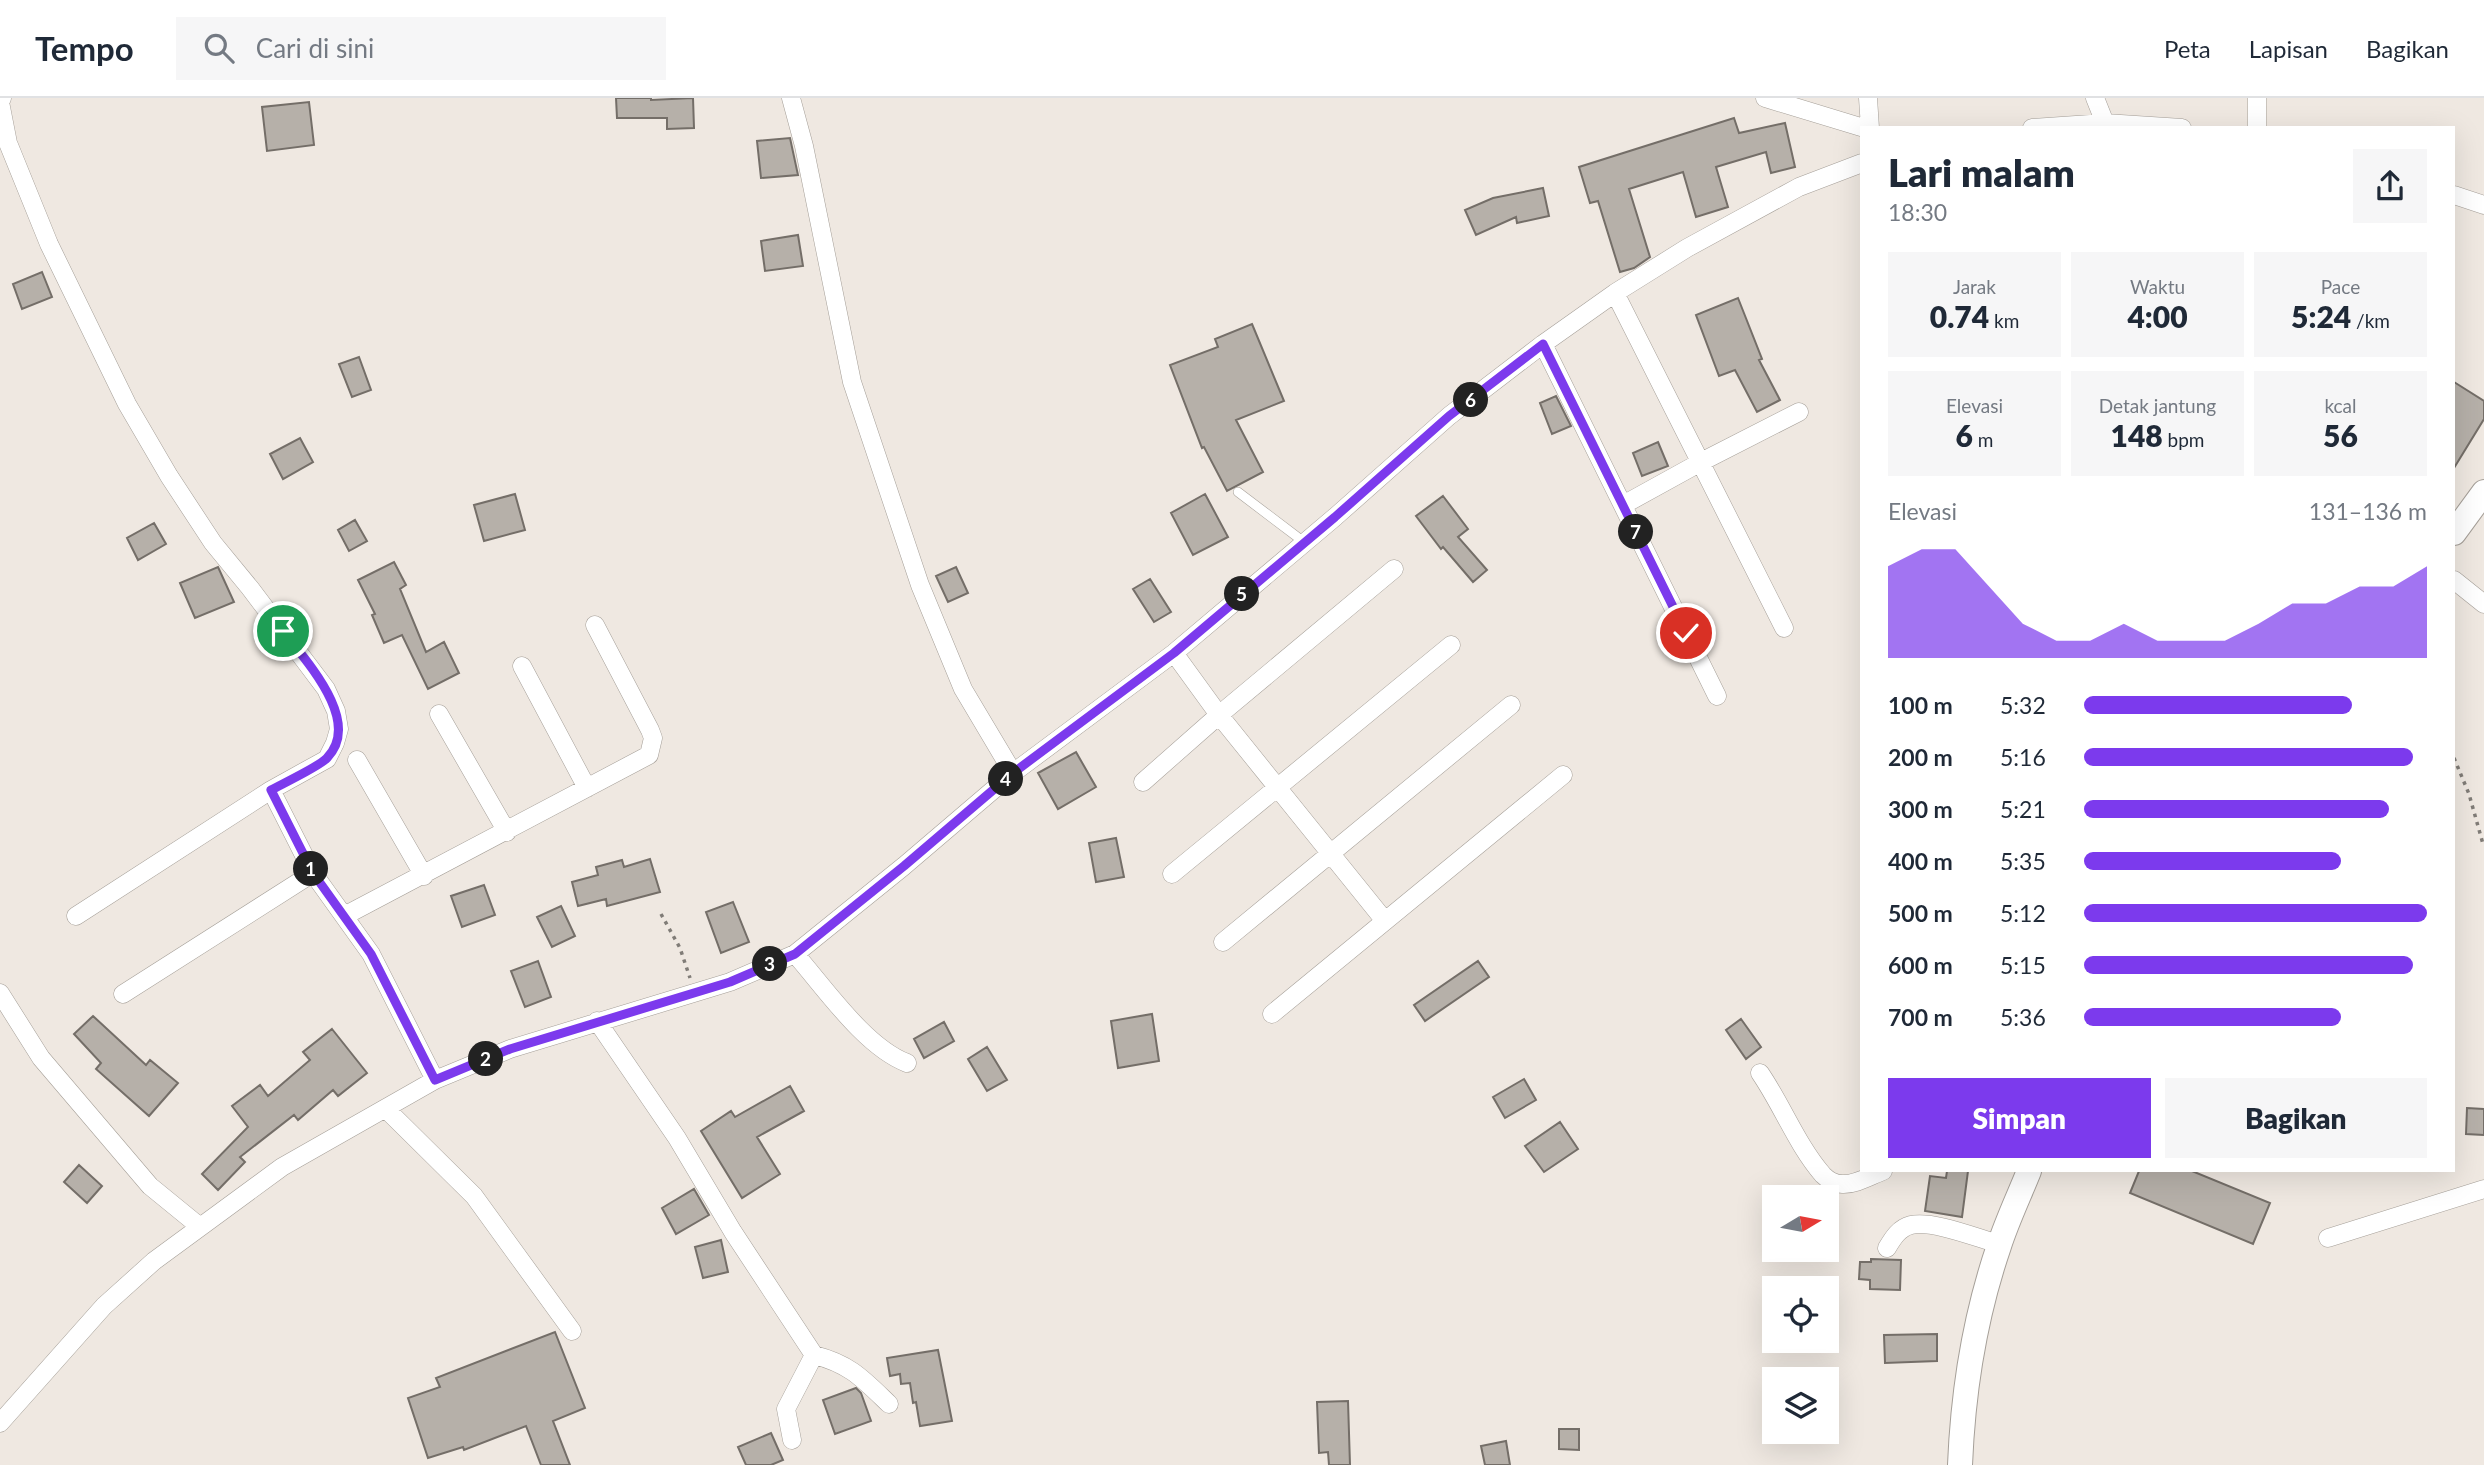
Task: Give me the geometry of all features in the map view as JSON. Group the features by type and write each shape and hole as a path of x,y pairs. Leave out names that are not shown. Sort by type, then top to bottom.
{"street":[{"path":"2,98 0,102 8,143 23,181 49,244 127,404 169,476 213,543 326,689 336,711 339,729 327,759 271,790 76,916"},
{"path":"791,98 804,146 857,395 920,585 958,678 1013,773"},
{"path":"1868,98 1870,126"},
{"path":"2095,98 2105,123"},
{"path":"2257,98 2257,126"},
{"path":"1772,99 1860,127"},
{"path":"2061,126 2105,123 2151,126"},
{"path":"0,1423 104,1306 153,1261 282,1167 435,1080 510,1049 730,982 795,954 1013,773 1174,653 1449,416 1543,344 1615,293 1687,248 1800,187 1860,164"},
{"path":"2455,195 2484,205"},
{"path":"1615,293 1784,628"},
{"path":"1543,344 1717,696"},
{"path":"1623,505 1799,412"},
{"path":"2455,532 2484,492"},
{"path":"1143,782 1394,569"},
{"path":"2455,581 2484,604"},
{"path":"346,915 649,755 653,744 650,730 595,625"},
{"path":"1172,874 1451,645"},
{"path":"1174,653 1219,715 1385,921"},
{"path":"522,666 587,788"},
{"path":"1223,942 1511,705"},
{"path":"439,714 507,832"},
{"path":"357,760 424,876"},
{"path":"1272,1014 1563,775"},
{"path":"271,790 313,873 346,915 371,954 435,1080"},
{"path":"123,994 313,873"},
{"path":"795,954 871,1040 892,1057 907,1063"},
{"path":"0,993 41,1058 99,1127 150,1186 199,1226"},
{"path":"597,1021 677,1138 733,1232 814,1355 830,1359 856,1372 889,1404"},
{"path":"1760,1073 1809,1156 1831,1182 1853,1183 1880,1172"},
{"path":"386,1109 474,1196 572,1331"},
{"path":"1960,1465 1967,1383 1982,1303 1999,1244 2029,1172"},
{"path":"2328,1238 2484,1189"},
{"path":"1887,1248 1903,1228 1921,1224 1999,1244"},
{"path":"792,1440 786,1409 814,1355"}],"lane":[{"path":"1238,492 1304,542"}],"path":[{"path":"2455,760 2469,794 2483,844"},
{"path":"661,914 680,948 694,993"}],"building":[{"path":"616,98 693,98 694,128 667,129 667,118 617,118"},
{"path":"309,102 314,145 267,151 262,107"},
{"path":"1734,118 1739,133 1785,123 1795,167 1771,173 1766,152 1716,167 1728,207 1696,217 1683,172 1629,189 1650,257 1634,268 1620,272 1598,201 1590,203 1579,167"},
{"path":"790,138 798,175 761,178 757,141"},
{"path":"1543,188 1549,216 1517,223 1516,217 1476,235 1465,210 1493,198"},
{"path":"798,235 803,266 765,271 761,241"},
{"path":"42,272 52,297 22,309 13,284"},
{"path":"1738,298 1762,359 1759,360 1780,400 1757,412 1735,370 1719,376 1696,315"},
{"path":"1252,324 1284,401 1236,420 1263,472 1227,491 1204,447 1202,448 1170,365 1218,347 1215,339"},
{"path":"359,357 371,390 352,397 339,364"},
{"path":"2455,383 2484,401 2484,419 2455,466"},
{"path":"1556,396 1571,426 1552,434 1540,403"},
{"path":"300,438 313,462 283,479 270,454"},
{"path":"1658,442 1668,466 1642,476 1633,453"},
{"path":"515,494 525,530 484,541 474,505"},
{"path":"1205,494 1228,537 1193,555 1171,513"},
{"path":"1443,496 1468,529 1458,537 1487,570 1473,582 1443,547 1441,549 1416,516"},
{"path":"355,520 367,541 349,551 338,530"},
{"path":"154,523 166,544 138,560 127,538"},
{"path":"394,562 406,585 400,589 426,652 444,642 459,673 428,689 402,635 384,643 372,615 375,614 358,580"},
{"path":"218,567 234,602 195,618 180,583"},
{"path":"956,567 968,593 948,602 936,576"},
{"path":"1150,579 1171,612 1154,622 1133,589"},
{"path":"1076,752 1096,787 1058,809 1038,773"},
{"path":"1116,838 1124,877 1096,882 1089,843"},
{"path":"650,859 660,892 607,906 606,899 578,906 572,882 598,875 596,867 622,860 624,867"},
{"path":"484,885 495,915 462,927 451,896"},
{"path":"733,902 749,942 721,953 706,912"},
{"path":"561,906 575,936 552,947 537,917"},
{"path":"538,961 551,997 525,1007 511,971"},
{"path":"1478,961 1489,977 1425,1021 1414,1005"},
{"path":"1152,1014 1159,1061 1118,1068 1111,1021"},
{"path":"93,1016 146,1065 150,1060 178,1083 149,1116 96,1069 101,1063 74,1034"},
{"path":"1741,1019 1761,1047 1746,1059 1726,1030"},
{"path":"944,1022 954,1041 924,1058 914,1039"},
{"path":"332,1029 367,1073 338,1096 333,1090 298,1120 294,1115 240,1157 245,1162 218,1190 202,1174 248,1127 232,1106 260,1085 268,1096 310,1060 303,1052"},
{"path":"987,1047 1007,1080 987,1091 968,1059"},
{"path":"1524,1079 1536,1100 1505,1118 1493,1097"},
{"path":"790,1086 804,1111 757,1137 780,1174 742,1198 701,1131 731,1111 735,1117"},
{"path":"2467,1108 2484,1109 2484,1135 2466,1134"},
{"path":"1560,1122 1578,1149 1544,1172 1525,1146"},
{"path":"79,1165 102,1186 87,1203 64,1182"},
{"path":"1947,1172 1968,1172 1962,1217 1925,1211 1930,1176 1946,1178"},
{"path":"2139,1172 2194,1172 2270,1203 2253,1244 2130,1193"},
{"path":"694,1189 709,1215 676,1234 662,1208"},
{"path":"721,1240 728,1272 703,1278 695,1247"},
{"path":"1871,1259 1901,1260 1900,1290 1870,1289 1870,1280 1859,1279 1860,1262 1871,1262"},
{"path":"555,1332 585,1408 553,1421 570,1465 541,1465 526,1426 464,1450 463,1447 428,1458 408,1398 440,1387 436,1378"},
{"path":"1937,1334 1937,1361 1885,1363 1884,1335"},
{"path":"938,1350 952,1421 920,1426 910,1383 901,1384 900,1374 890,1376 887,1358"},
{"path":"856,1388 861,1393 871,1421 835,1434 823,1400"},
{"path":"1348,1401 1350,1465 1329,1465 1328,1452 1319,1453 1317,1402"},
{"path":"1559,1429 1579,1429 1579,1450 1559,1449"},
{"path":"771,1433 783,1460 771,1465 746,1465 738,1447"},
{"path":"1506,1441 1510,1465 1485,1465 1481,1446"}],"route":[{"path":"283,631 326,689 336,711 339,729 327,759 271,790 313,873 346,915 371,954 435,1080 510,1049 730,982 795,954 1013,773 1174,653 1449,416 1543,344 1686,633"}]}
